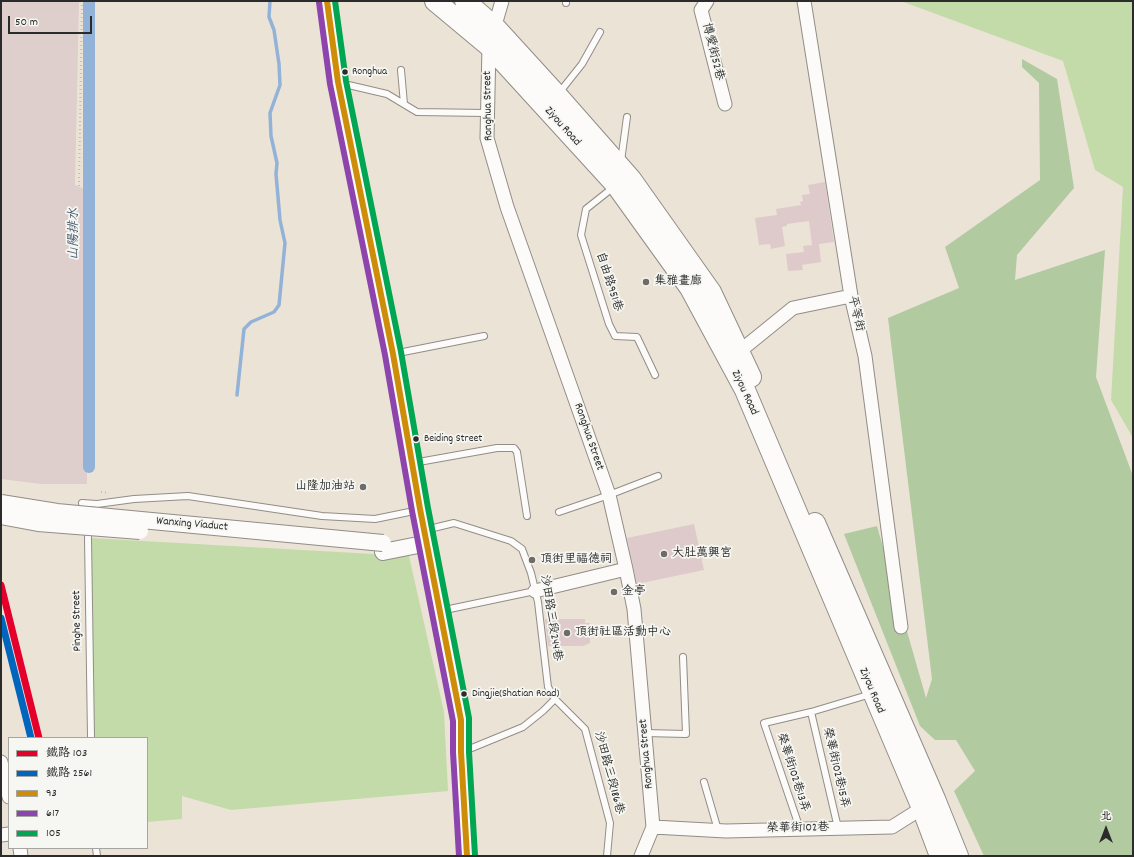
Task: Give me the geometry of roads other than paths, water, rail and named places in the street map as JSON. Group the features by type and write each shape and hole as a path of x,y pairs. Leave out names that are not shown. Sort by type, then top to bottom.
{"main road":[{"name":"Ziyou Road","path":"435,1 489,46 618,176"},
{"name":"Ziyou Road","path":"465,1 494,26 557,95 638,202 712,292 740,351 929,804 940,856"},
{"name":"Ziyou Road","path":"638,202 690,288 745,390 873,694 929,804 958,856"}],"street":[{"path":"326,1 338,82 393,354 420,510 461,720 461,752 467,856"},
{"name":"Ronghua Street","path":"502,1 489,46 486,138 507,206 609,496 626,568 634,609 653,827 641,856"},
{"name":"博愛街52巷","path":"707,1 701,10 725,104"},
{"name":"平等街","path":"804,1 851,296 865,356 902,627"},
{"path":"740,351 793,308 851,296"},
{"name":"Wanxing Viaduct","path":"1,503 57,512 383,547"},
{"name":"Wanxing Viaduct","path":"1,516 38,523 383,547"},
{"path":"383,547 426,536"},
{"path":"535,591 626,568"},
{"path":"1,762 6,791"},
{"name":"榮華街102巷","path":"653,827 718,831 892,827 929,804"}],"lane":[{"path":"557,95 582,64 600,32"},
{"path":"401,70 404,104"},
{"path":"338,82 387,94 417,112 486,113"},
{"path":"618,176 627,117"},
{"name":"自由路951巷","path":"618,176 586,209 581,236 615,336 637,337 655,374"},
{"path":"393,354 484,336"},
{"path":"412,463 498,448 514,448 516,452 527,516"},
{"path":"559,512 609,496 658,476"},
{"path":"82,503 92,504 134,499 188,496 329,516 375,519 420,510"},
{"name":"Pinghe Street","path":"91,737 88,538 92,504"},
{"name":"沙田路三段244巷","path":"426,536 454,523 511,541 522,549 531,573 535,591 548,687 555,699"},
{"path":"440,611 535,591"},
{"path":"646,733 686,734 683,658"},
{"path":"811,712 873,694"},
{"path":"461,752 523,727 555,699"},
{"name":"沙田路三段186巷","path":"555,699 585,729 610,823 608,856"},
{"name":"榮華街102巷13弄","path":"800,829 764,724 811,712"},
{"name":"榮華街102巷15弄","path":"811,712 838,828"},
{"path":"704,782 718,831"}],"waterway":[{"name":"山陽排水","path":"89,1 89,467"},
{"path":"237,395 244,329 251,322 274,312 279,305 285,243 280,220 276,174 277,163 271,136 270,113 280,85 279,64 274,30 269,17 270,1"}],"rail line":[{"name":"103","path":"1,585 39,737"},
{"name":"2561","path":"1,618 31,737"}],"place":[{"name":"Ronghua","path":"345,72"},
{"name":"集雅畫廊","path":"646,282"},
{"name":"Beiding Street","path":"416,439"},
{"name":"山隆加油站","path":"363,487"},
{"name":"大肚萬興宮","path":"664,554"},
{"name":"頂街里福德祠","path":"532,560"},
{"name":"金亭","path":"614,592"},
{"name":"頂街社區活動中心","path":"567,633"},
{"name":"Dingjie(Shatian Road)","path":"464,694"}]}
